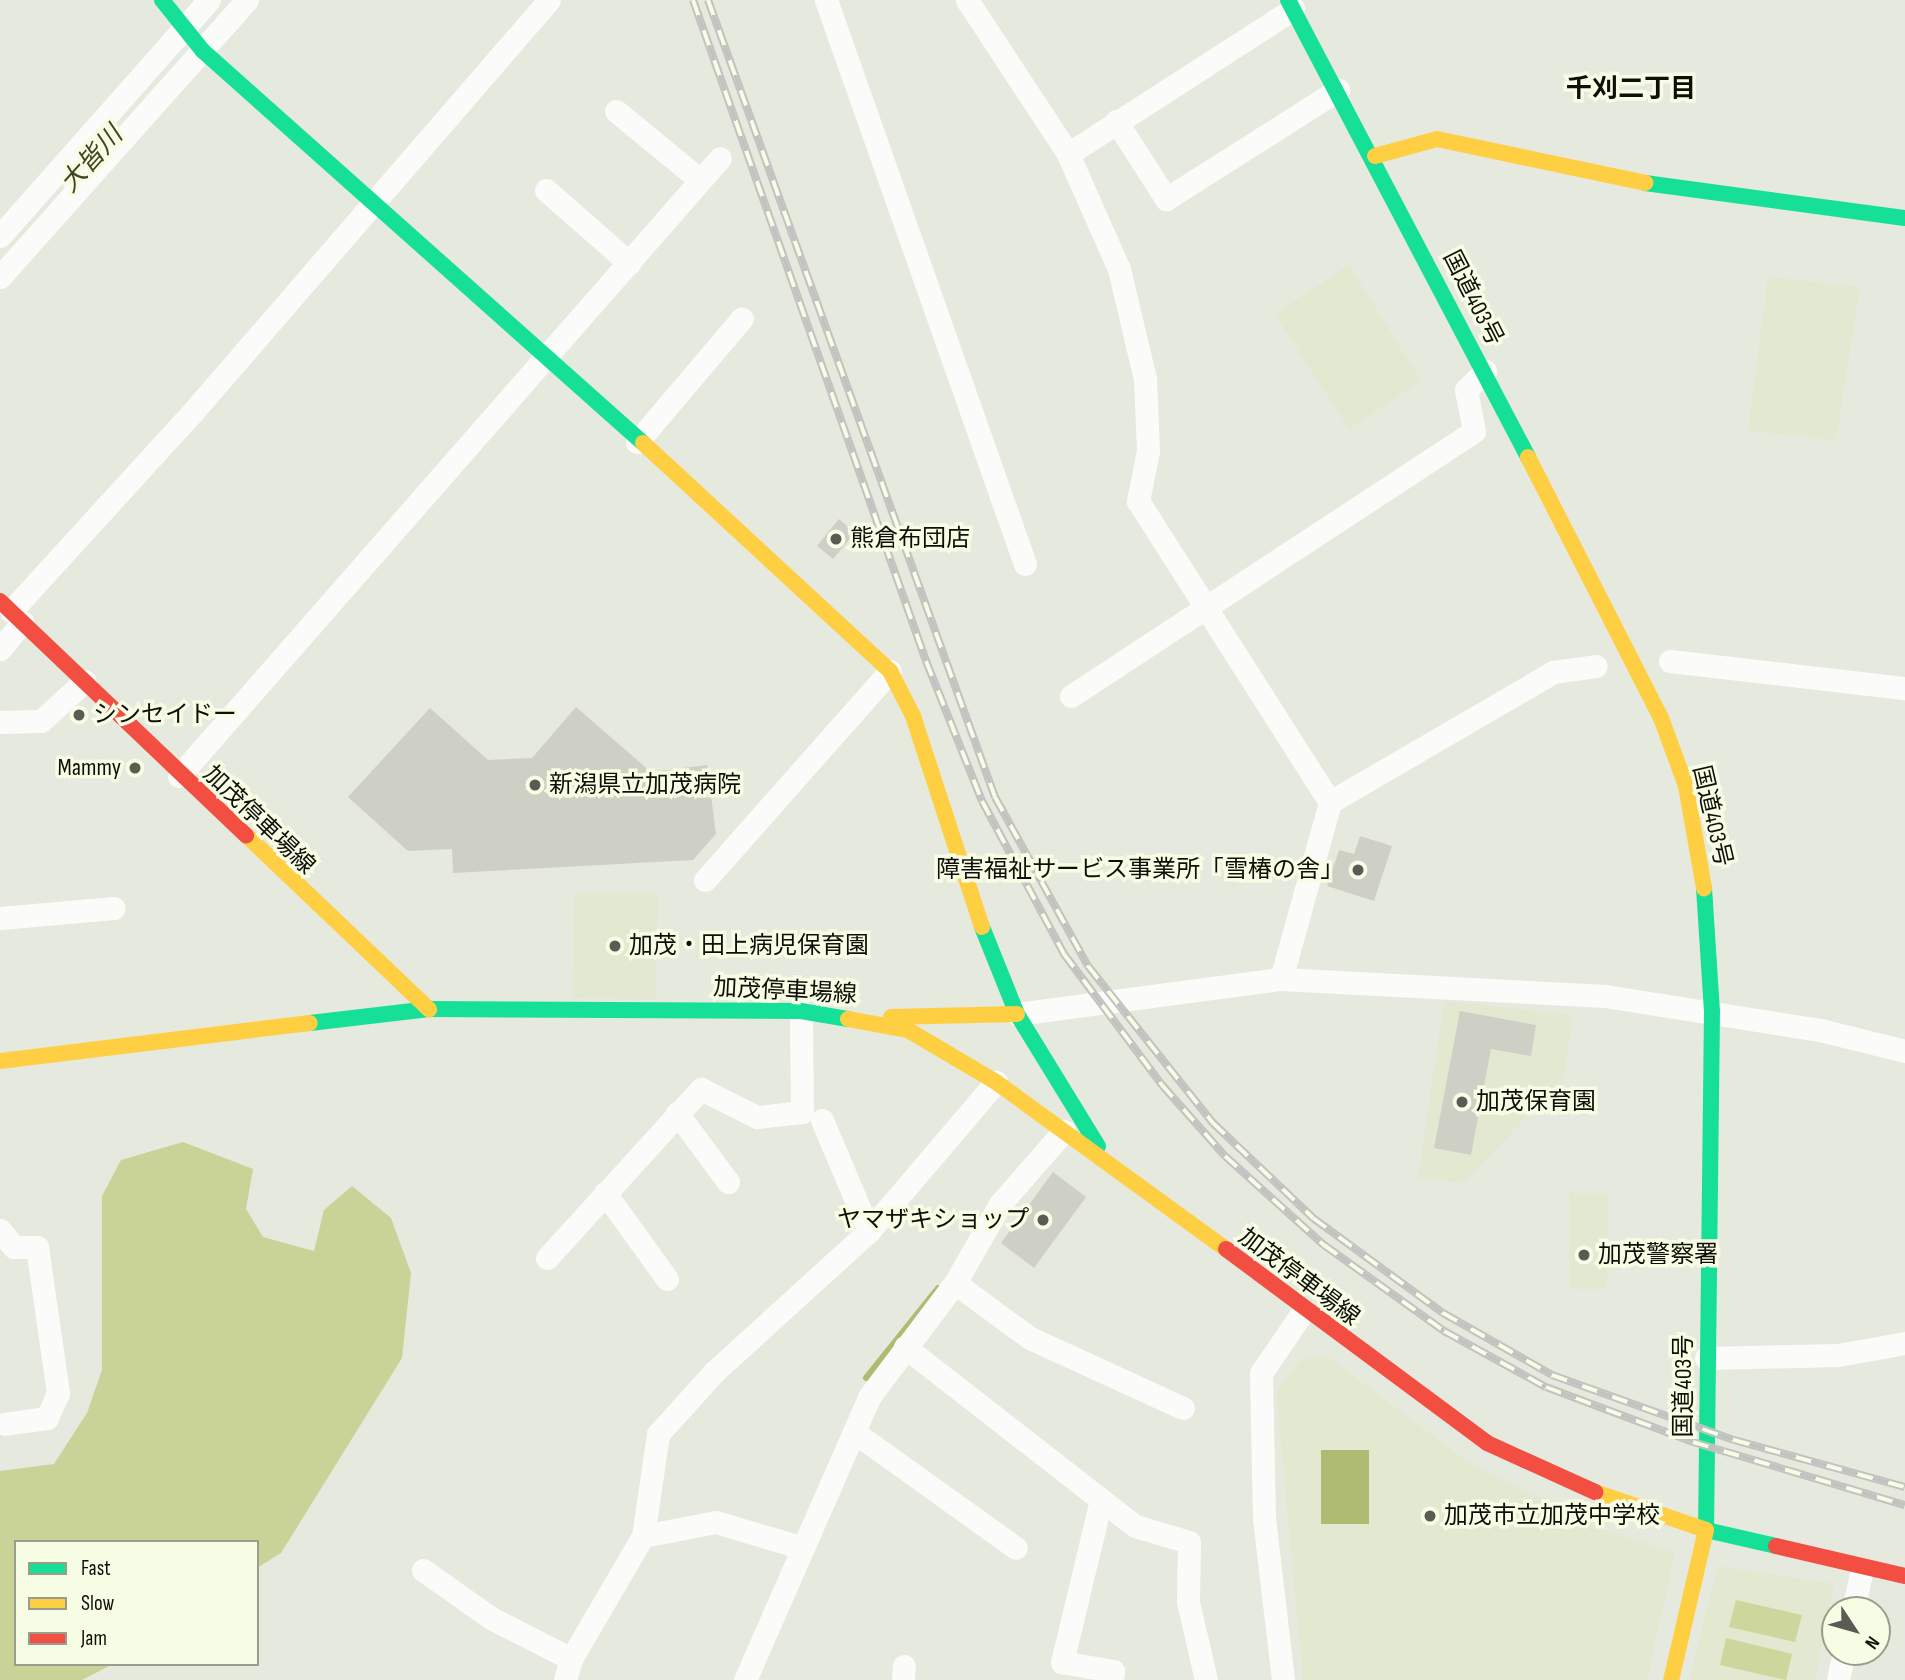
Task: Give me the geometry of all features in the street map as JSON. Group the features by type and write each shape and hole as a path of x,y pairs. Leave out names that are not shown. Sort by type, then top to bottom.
{"main road":[{"path":"162,0 203,51 890,671 913,716 967,889 1017,1014 1108,1161"},
{"name":"国道403号","path":"1291,5 1375,156 1661,718 1686,786 1704,883 1713,1011 1706,1358 1707,1484 1706,1530 1671,1680"},
{"path":"1375,156 1437,139 1650,184 1905,218"},
{"name":"加茂停車場線","path":"11,611 179,776 429,1009 801,1011 864,1017 939,1045 1108,1161 1304,1310 1487,1443 1563,1481 1706,1530"},
{"path":"0,1061 429,1009"},
{"path":"864,1017 1017,1014"},
{"path":"1706,1530 1862,1569 1905,1576"}],"street":[{"path":"0,236 209,0"},
{"path":"0,277 247,0"},
{"path":"0,649 11,611 549,0"},
{"path":"826,0 1025,564"},
{"path":"967,0 1068,154 1099,217 1132,309 1145,379 1148,450 1138,501 1207,604 1330,802"},
{"path":"1068,154 1291,5"},
{"path":"1116,121 1166,199 1338,90"},
{"path":"616,110 700,180"},
{"path":"179,776 720,158"},
{"path":"546,190 629,263"},
{"path":"637,442 742,318"},
{"path":"1071,696 1474,430 1466,390 1485,371"},
{"path":"1670,660 1905,688"},
{"path":"1281,979 1330,802 1553,672 1597,666"},
{"path":"705,880 890,671"},
{"path":"0,723 41,721 85,681"},
{"path":"0,918 114,908"},
{"path":"1017,1014 1281,979 1605,996 1713,1011 1905,1051"},
{"path":"547,1258 701,1089 738,1112 799,1115 801,1011"},
{"path":"423,1570 568,1669 643,1536 658,1434 714,1372 869,1231 996,1082"},
{"path":"677,1113 728,1182"},
{"path":"822,1120 869,1231"},
{"path":"745,1680 800,1546 854,1432 905,1347 955,1283 1000,1204 1064,1131"},
{"path":"605,1192 667,1279"},
{"path":"0,1230 14,1247 37,1247 58,1393 47,1418 4,1424"},
{"path":"955,1283 1030,1338 1183,1408"},
{"path":"1283,1680 1265,1518 1261,1373 1304,1310"},
{"path":"1706,1358 1838,1355 1905,1343"},
{"path":"905,1347 1135,1526 1189,1542 1188,1602 1206,1680"},
{"path":"854,1432 1016,1548"},
{"path":"1101,1500 1062,1662 1114,1671 1112,1680"},
{"path":"643,1536 716,1522 800,1546"},
{"path":"1856,1596 1862,1569"}],"shaded area":[{"path":"1349,265 1421,381 1349,429 1275,314"},
{"path":"1768,277 1860,287 1836,440 1748,431"},
{"name":"加茂・田上病児保育園","path":"575,892 658,893 655,1000 572,998"},
{"path":"1444,1001 1573,1015 1564,1077 1464,1183 1418,1178"},
{"path":"183,1142 253,1169 246,1209 263,1237 314,1251 324,1210 352,1186 391,1218 411,1273 402,1358 281,1553 259,1567 259,1540 14,1540 14,1666 109,1666 82,1680 0,1680 0,1471 54,1464 87,1413 102,1370 102,1196 121,1160"},
{"path":"1569,1193 1608,1193 1607,1289 1569,1289"},
{"name":"加茂市立加茂中学校","path":"1316,1356 1332,1360 1465,1460 1605,1530 1675,1553 1647,1680 1303,1680 1276,1391 1303,1359"},
{"path":"1321,1450 1369,1450 1369,1524 1321,1524"},
{"name":"加茂市立加茂中学校","path":"1718,1566 1834,1584 1832,1596 1821,1596 1821,1650 1815,1680 1689,1680"},
{"path":"1736,1600 1802,1615 1795,1642 1729,1627"},
{"path":"1726,1638 1792,1654 1786,1680 1720,1665"}],"building":[{"name":"熊倉布団店","path":"839,519 855,533 833,559 817,546"},
{"name":"新潟県立加茂病院","path":"576,707 651,772 707,765 716,834 693,860 453,873 452,849 408,851 348,797 430,708 488,760 532,758"},
{"name":"障害福祉サービス事業所「雪椿の舎」","path":"1360,836 1392,846 1374,901 1327,886 1339,850 1354,854"},
{"name":"加茂保育園","path":"1460,1011 1536,1025 1531,1056 1491,1049 1471,1155 1434,1148"},
{"name":"ヤマザキショップ","path":"1053,1172 1086,1197 1034,1268 1001,1243"}],"waterway":[{"path":"866,1378 938,1288"}],"railway":[{"path":"693,0 926,661 982,801 1064,954 1162,1085 1225,1156 1324,1245 1444,1331 1546,1387 1693,1442 1905,1505"},
{"path":"708,0 995,797 1088,966 1213,1123 1313,1218 1443,1313 1552,1375 1734,1440 1905,1487"}],"traffic: fast":[{"path":"162,0 203,51 643,443"},
{"path":"1288,0 1528,457"},
{"path":"1645,183 1905,218"},
{"path":"1704,888 1712,1011 1706,1530 1776,1546"},
{"path":"982,927 1017,1014 1098,1146"},
{"path":"310,1023 429,1009 801,1011 848,1019"}],"traffic: slow":[{"path":"1375,156 1437,139 1645,183"},
{"path":"643,443 890,671 913,716 982,927"},
{"path":"1528,457 1661,718 1686,786 1704,888"},
{"path":"246,835 429,1009"},
{"path":"891,1017 1017,1014"},
{"path":"848,1019 908,1030 996,1082 1226,1249"},
{"path":"0,1061 310,1023"},
{"path":"1595,1492 1706,1530 1671,1680"}],"traffic: jam":[{"path":"0,601 246,835"},
{"path":"1226,1249 1487,1443 1595,1492"},
{"path":"1776,1546 1905,1576"}],"place":[{"name":"熊倉布団店","path":"836,539"},
{"name":"シンセイドー","path":"79,715"},
{"name":"Mammy","path":"135,768"},
{"name":"新潟県立加茂病院","path":"535,785"},
{"name":"障害福祉サービス事業所「雪椿の舎」","path":"1358,870"},
{"name":"加茂・田上病児保育園","path":"615,946"},
{"name":"加茂保育園","path":"1462,1102"},
{"name":"ヤマザキショップ","path":"1043,1220"},
{"name":"加茂警察署","path":"1584,1255"},
{"name":"加茂市立加茂中学校","path":"1430,1516"}],"district":[{"name":"千刈二丁目","path":"1631,90"}],"water label":[{"name":"大皆川","path":"92,160"}]}
